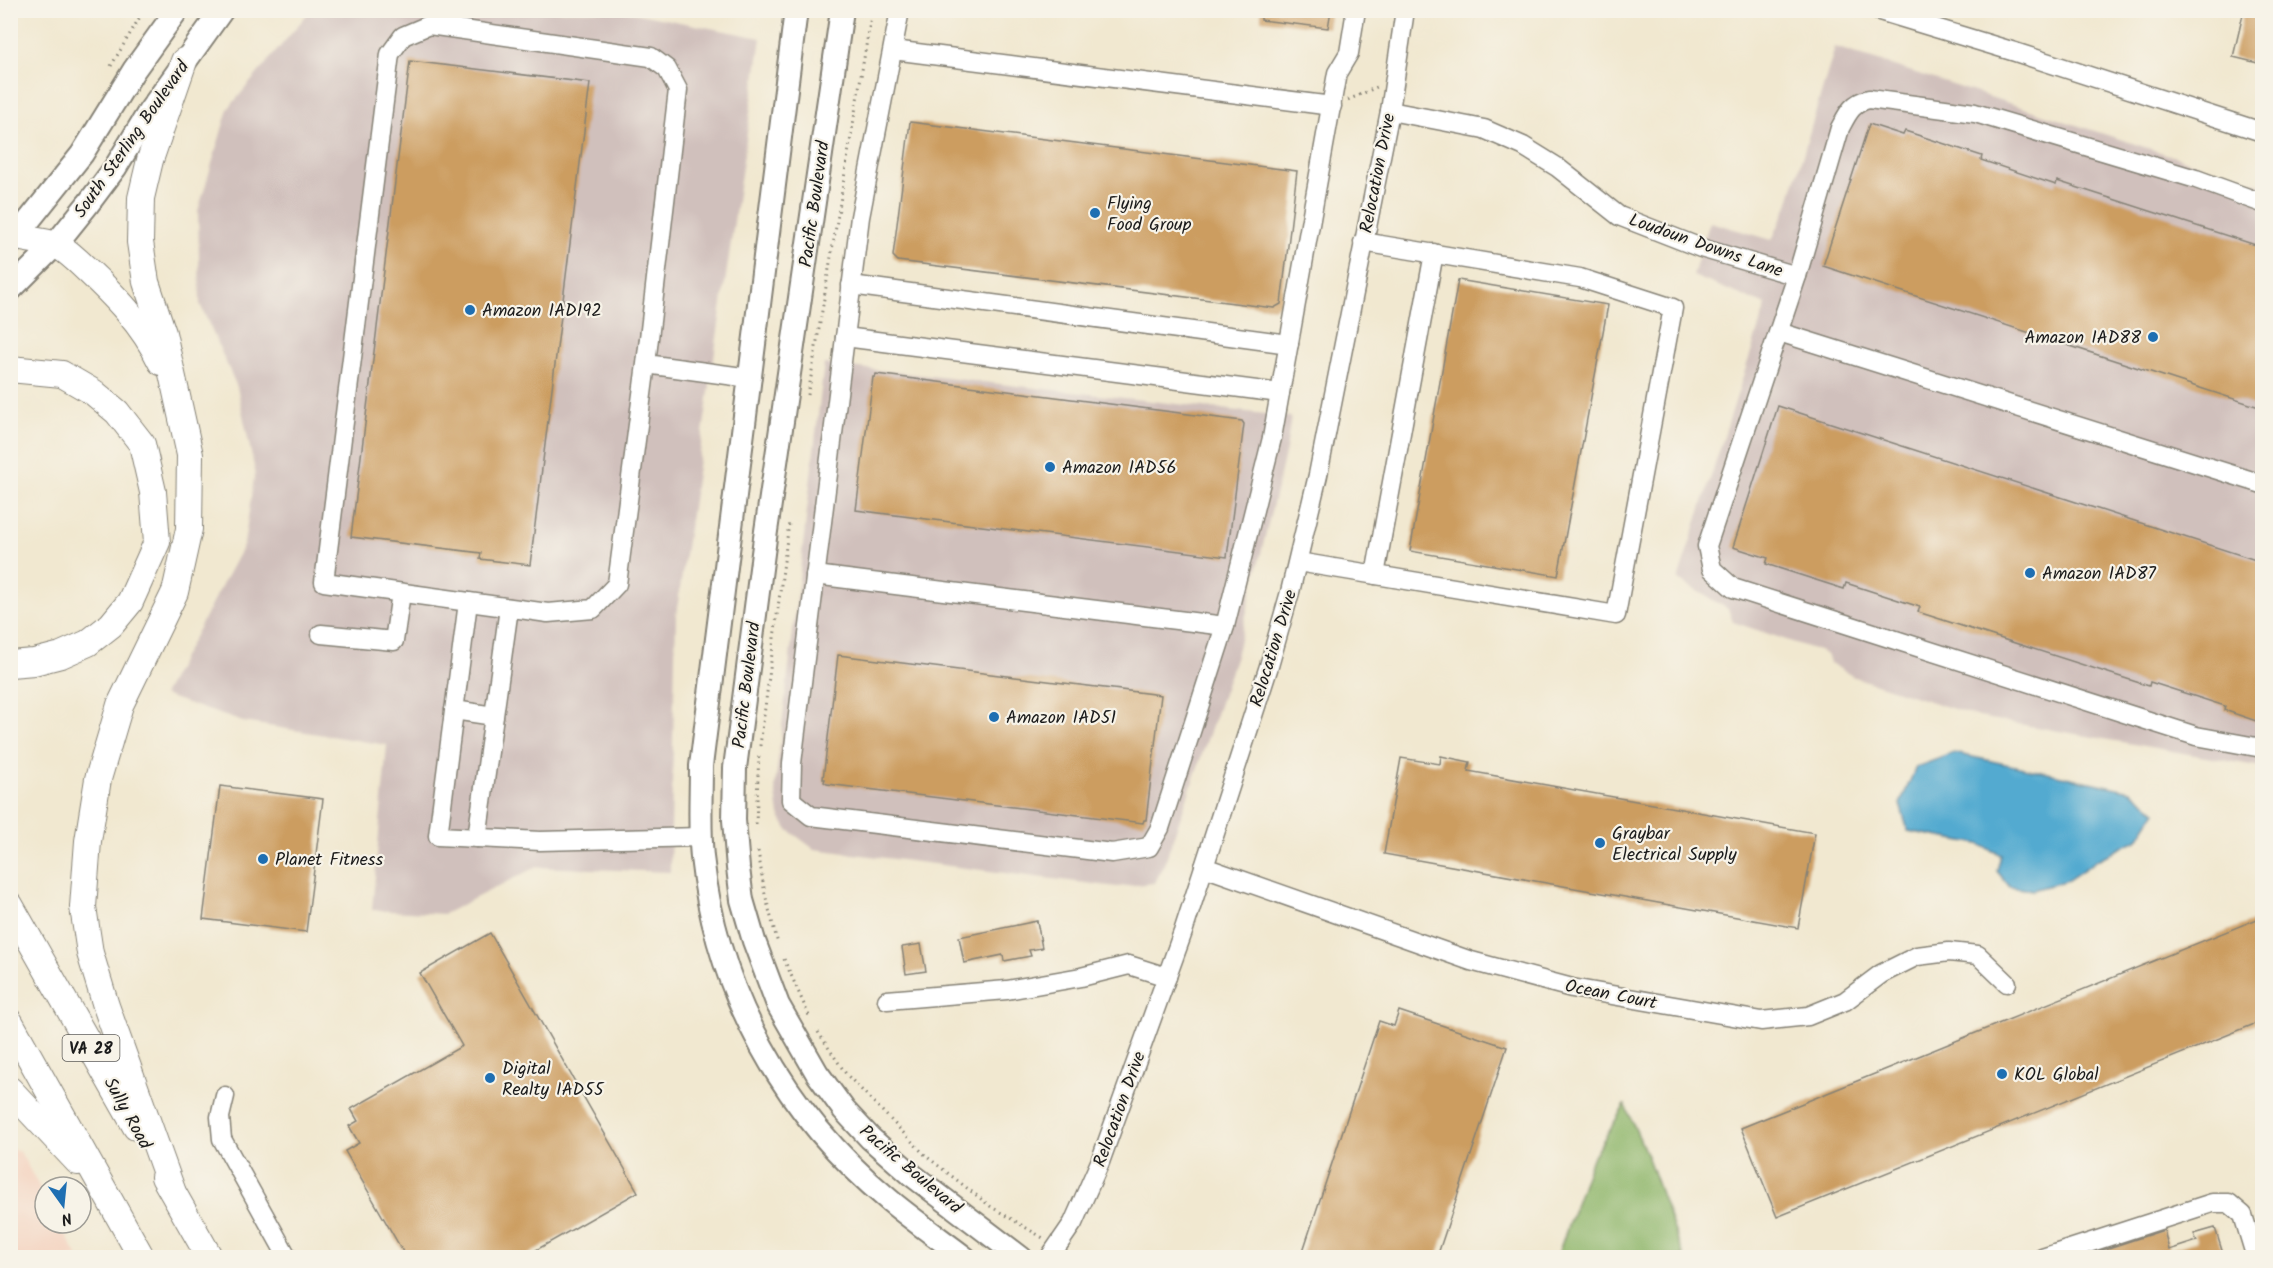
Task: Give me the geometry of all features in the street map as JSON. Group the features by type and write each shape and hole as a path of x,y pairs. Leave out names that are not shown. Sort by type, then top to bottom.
{"highway":[{"path":"172,1190 106,1006 90,953 83,907 88,841 98,779 120,705 175,592 189,529 190,455 163,333 146,282 140,242 141,198 150,160 184,62"},
{"path":"14,241 56,245 73,257 111,292 152,343 179,398"},
{"path":"10,369 62,374 93,392 117,412 142,444 153,492 157,542 130,602 111,625 88,643 61,655 34,662 10,664"},
{"name":"Sully Road","path":"10,905 210,1257"},
{"name":"VA 28","path":"10,1023 142,1257"},
{"path":"10,1090 101,1185"}],"main road":[{"name":"South Sterling Boulevard","path":"14,241 82,154 134,70 177,10"},
{"name":"South Sterling Boulevard","path":"10,290 56,245 115,168 149,112 222,10"},
{"name":"Pacific Boulevard","path":"796,10 701,766 701,837 708,902 726,969 754,1035 778,1078 812,1124 847,1162 888,1200 965,1257"},
{"name":"Pacific Boulevard","path":"842,10 765,538 735,768 734,820 742,900 754,942 778,1005 824,1082 844,1110 878,1145 912,1174 1021,1257"}],"street":[{"path":"900,10 860,217 792,763 791,800 811,816 1112,853 1149,848 1160,828 1225,626 1272,438 1337,73 1349,53 1356,10"},
{"name":"Relocation Drive","path":"1052,1252 1073,1223 1088,1192 1167,977 1269,666 1298,562 1318,475 1390,111 1405,10"},
{"path":"1876,10 2015,52 2262,132"},
{"path":"429,25 651,57 667,69 678,90 646,364 617,584 593,609 548,613 401,593 324,582 390,54 404,36 429,25"},
{"path":"893,50 1332,106"},
{"path":"2262,202 1975,112 1869,99 1859,101 1851,107 1840,128 1797,276 1707,546 1712,569 1733,588 2196,736 2262,748"},
{"name":"Loudoun Downs Lane","path":"1390,111 1484,129 1523,146 1557,167 1619,216 1701,248 1797,276"},
{"path":"1298,562 1616,615 1673,308 1580,278 1363,242"},
{"path":"1375,574 1434,253"},
{"path":"852,285 1289,344"},
{"path":"1779,332 2262,483"},
{"path":"845,337 1280,393"},
{"path":"646,364 750,378"},
{"path":"815,575 1225,626"},
{"path":"321,634 394,641 401,593"},
{"path":"468,602 438,836 540,841 701,837"},
{"path":"477,838 509,608"},
{"path":"454,710 494,716"},
{"name":"Ocean Court","path":"1204,867 1471,961 1572,988 1761,1021 1808,1016 1845,1001 1881,974 1917,956 1949,952 1978,955 2007,983"},
{"path":"887,1000 1007,990 1081,977 1129,965 1167,977"},
{"path":"225,1096 220,1117 222,1139 288,1257"},
{"path":"2042,1257 2212,1203 2229,1203 2243,1215 2256,1257"}],"path":[{"path":"807,403 872,10"},
{"path":"1332,106 1358,97 1362,92 1375,87 1392,87"},
{"path":"756,832 759,755 790,519"},
{"path":"757,842 765,894 780,949 812,1022"},
{"path":"818,1031 846,1074 926,1156 1052,1252"}],"shaded area":[{"path":"310,11 624,11 761,38 676,616 670,872 536,867 444,914 372,910 387,745 243,722 163,695 244,544 255,471 237,387 200,304 198,211 228,109"},
{"path":"1835,47 2262,185 2262,767 1979,717 1854,677 1830,663 1828,656 1822,652 1733,622 1728,609 1678,580 1766,305 1693,276 1701,248 1710,222 1772,240 1788,205"},
{"path":"824,364 1291,417 1286,450 1236,656 1165,862 1154,883 1117,887 814,849 787,829 779,815 775,787"},
{"path":"10,1148 20,1152 33,1175 33,1235 66,1235 78,1257 11,1257"}],"green space":[{"path":"1625,1105 1648,1158 1684,1257 1557,1257 1592,1158"}],"water":[{"path":"1954,753 2131,791 2156,811 2138,839 2099,859 2068,880 2033,890 2010,887 1997,871 2001,855 1979,844 1908,831 1900,804 1916,767"}],"building":[{"path":"1261,10 1331,10 1328,28 1261,20"},
{"path":"2244,10 2262,10 2262,64 2233,57"},
{"name":"Amazon IAD192","path":"410,61 590,83 530,565 480,559 481,553 351,537"},
{"name":"Flying Food Group","path":"910,122 1297,171 1281,304 1274,308 898,261 893,256"},
{"name":"Amazon IAD88","path":"1869,124 1903,135 1905,131 1982,156 1981,160 2056,185 2057,181 2262,247 2262,408 1823,266"},
{"path":"1458,280 1608,305 1558,576 1410,551"},
{"name":"Amazon IAD56","path":"876,374 1242,421 1244,424 1227,557 856,510 873,377"},
{"name":"Amazon IAD87","path":"1778,406 2262,562 2262,723 2224,710 2225,706 2150,682 2149,686 1918,612 1920,607 1846,583 1844,589 1766,564 1768,558 1733,547"},
{"name":"Amazon IAD51","path":"838,655 1161,695 1146,820 1143,823 827,784 823,779"},
{"name":"Graybar Electrical Supply","path":"1441,756 1470,762 1468,771 1815,833 1798,928 1384,854 1401,758 1440,764"},
{"name":"Planet Fitness","path":"220,786 323,799 306,932 203,919"},
{"name":"KOL Global","path":"2262,917 2262,1021 1777,1217 1741,1128"},
{"path":"1037,921 1042,948 1029,950 1031,956 1004,961 1003,955 964,963 959,937"},
{"name":"Digital Realty IAD55","path":"490,933 638,1192 524,1257 406,1257 345,1151 359,1143 349,1126 358,1121 351,1109 462,1046 420,973"},
{"path":"921,944 926,971 906,974 902,947"},
{"path":"1399,1011 1507,1047 1437,1257 1301,1257 1379,1021 1394,1026"},
{"path":"2215,1228 2224,1257 2088,1257 2087,1255 2164,1230 2169,1250 2197,1241 2194,1234"}],"place":[{"name":"Flying Food Group","path":"1095,213"},
{"name":"Amazon IAD192","path":"470,310"},
{"name":"Amazon IAD88","path":"2153,337"},
{"name":"Amazon IAD56","path":"1050,467"},
{"name":"Amazon IAD87","path":"2030,573"},
{"name":"Amazon IAD51","path":"994,717"},
{"name":"Graybar Electrical Supply","path":"1600,843"},
{"name":"Planet Fitness","path":"263,859"},
{"name":"KOL Global","path":"2002,1074"},
{"name":"Digital Realty IAD55","path":"490,1078"}]}
